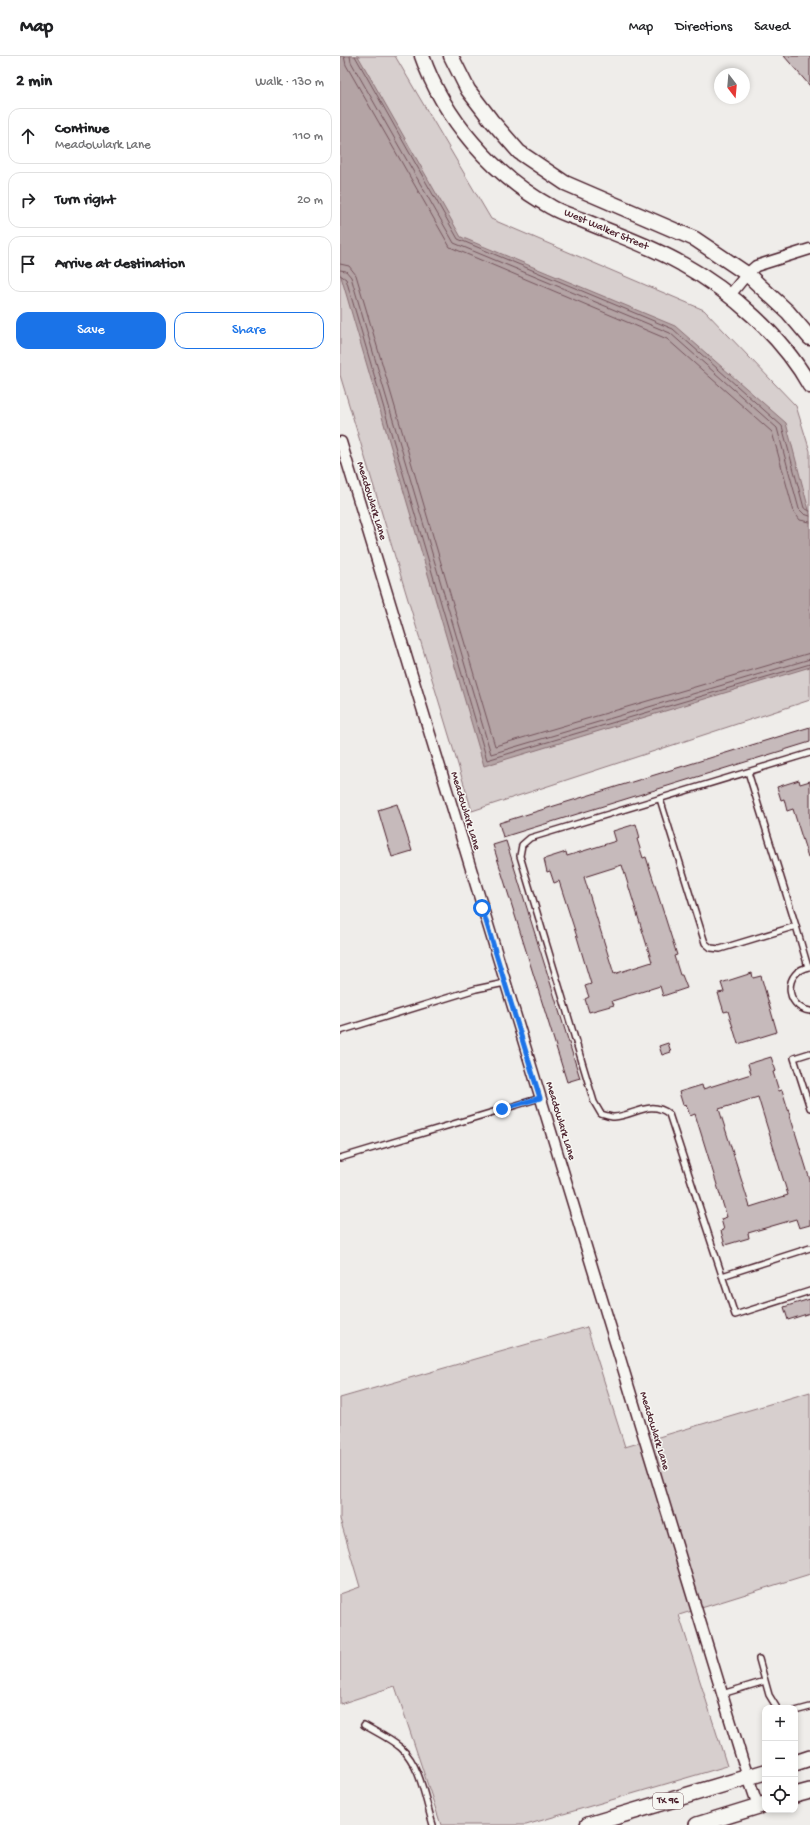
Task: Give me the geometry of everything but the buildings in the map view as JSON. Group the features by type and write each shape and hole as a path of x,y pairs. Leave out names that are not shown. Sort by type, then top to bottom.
{"main road":[{"path":"798,1762 810,1758"},
{"name":"TX 96","path":"588,1825 762,1773"},
{"path":"798,1794 810,1791"},
{"path":"697,1825 762,1805"}],"street":[{"name":"West Walker Street","path":"422,56 444,104 469,137 500,173 551,207 682,263 730,295 768,331 802,372 810,386"},
{"path":"451,56 468,90 490,120 519,152 565,183 695,239 747,274 788,312 810,338"},
{"path":"730,295 747,274 756,266 810,249"},
{"name":"Meadowlark Lane","path":"341,442 747,1777 762,1805"}],"lane":[{"path":"810,753 530,838 522,845 520,856 594,1102 601,1114 613,1117 652,1107 662,1108 669,1114 735,1315 810,1291"},
{"path":"748,772 809,967 797,972 792,978 790,992 796,1005 802,1009 810,1011"},
{"path":"660,799 705,943 711,948 720,949 796,926"},
{"path":"340,1031 476,989 505,983"},
{"path":"810,1053 794,1058 810,1108"},
{"path":"340,1158 540,1098"},
{"path":"722,1276 810,1248"},
{"path":"759,1659 769,1695 775,1705"},
{"path":"722,1694 765,1681"},
{"path":"798,1710 810,1707"},
{"path":"364,1725 400,1748 409,1757 416,1771 432,1825"}],"shaded area":[{"path":"340,56 395,56 491,219 704,310 796,406 810,451 810,700 472,811 340,375"},
{"path":"587,1327 625,1447 810,1392 810,1574 679,1615 727,1766 526,1825 441,1825 395,1686 340,1704 340,1594 360,1587 340,1519 340,1398"}],"water":[{"path":"340,56 358,56 461,237 675,326 786,423 810,514 810,667 484,766 340,273"}],"route":[{"path":"482,908 540,1098 502,1109"}]}
